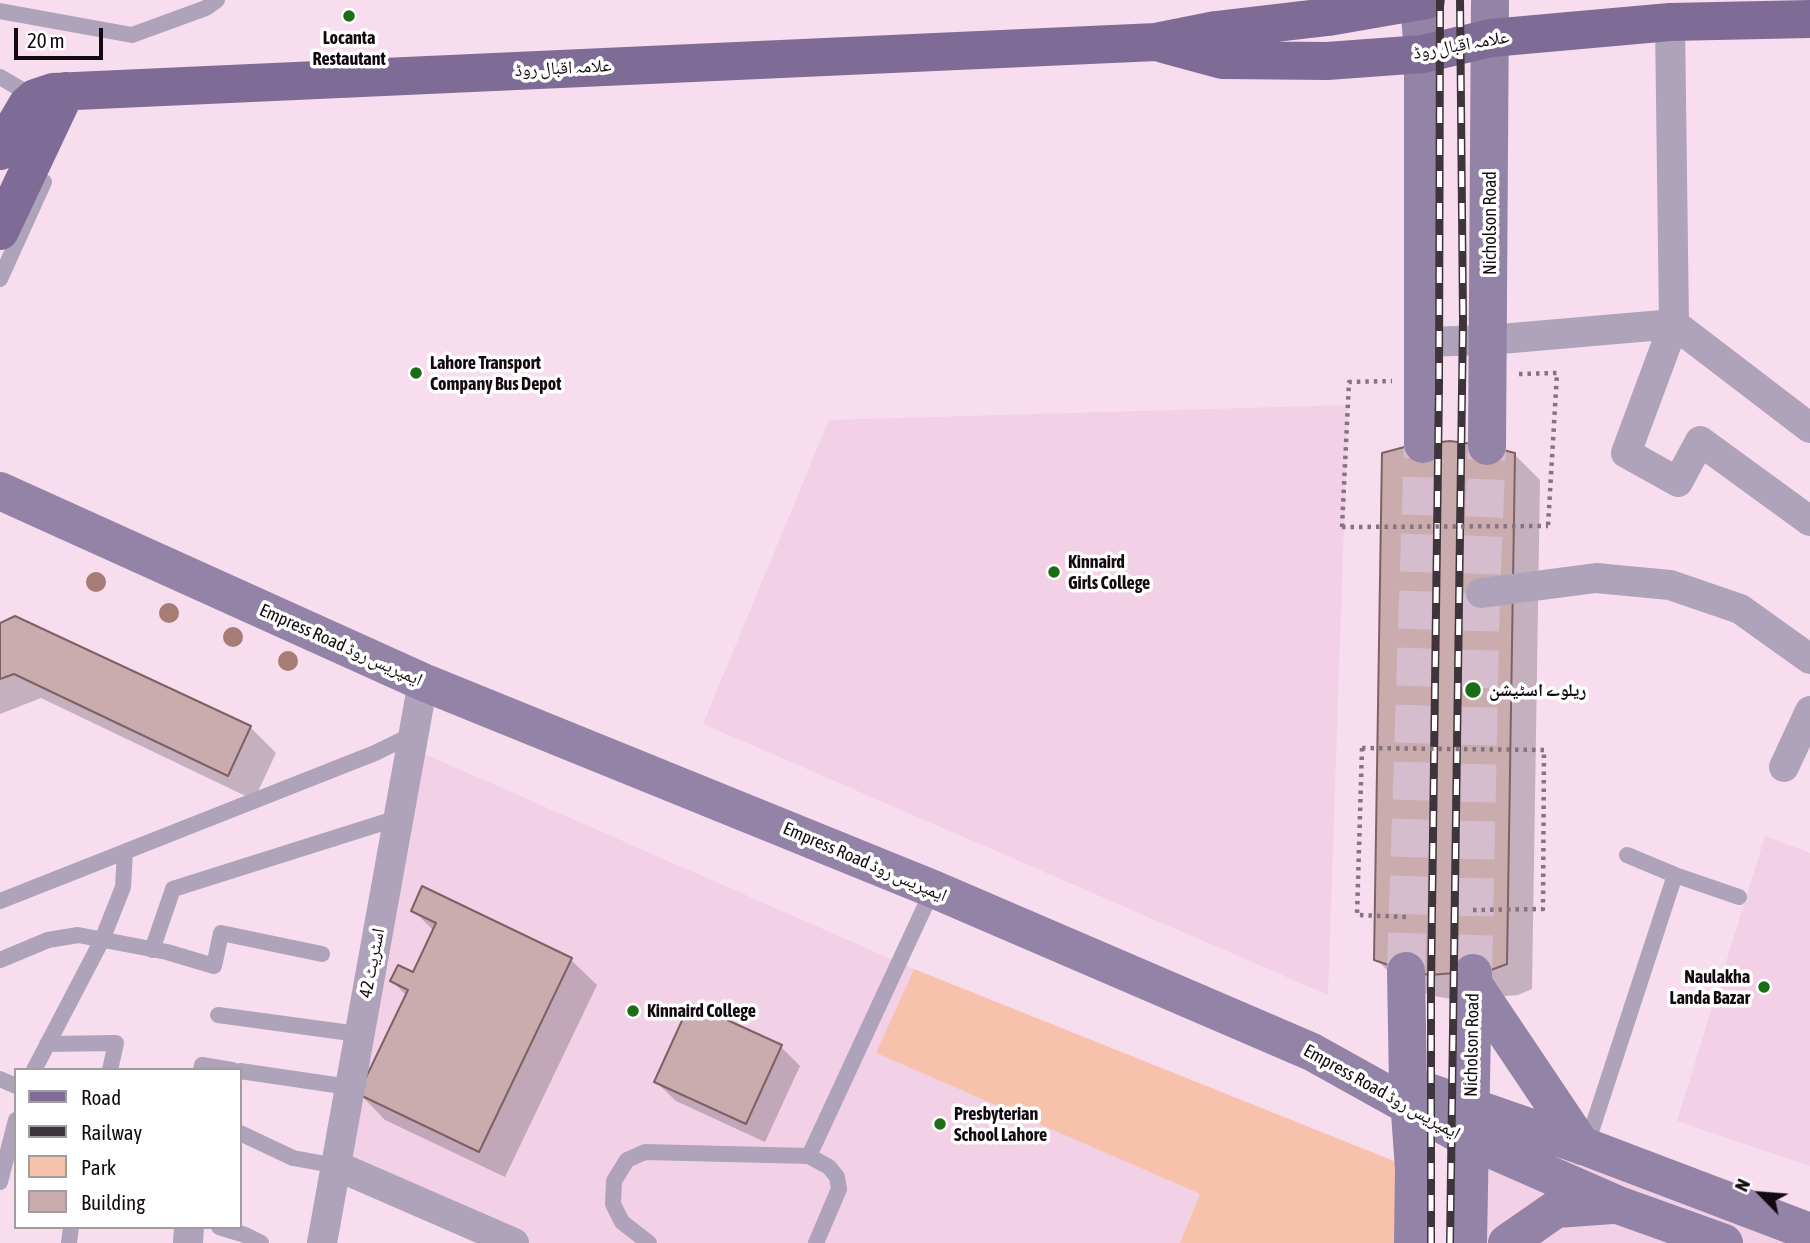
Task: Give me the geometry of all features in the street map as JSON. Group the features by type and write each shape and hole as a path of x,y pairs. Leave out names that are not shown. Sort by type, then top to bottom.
{"main road":[{"name":"علامہ اقبال روڈ","path":"66,96 1156,42 1216,30 1328,17 1421,0"},
{"path":"1421,0 1423,444"},
{"name":"Nicholson Road","path":"1488,446 1490,0"},
{"name":"علامہ اقبال روڈ","path":"1156,42 1222,60 1327,61 1423,54 1491,38 1670,22 1810,19"},
{"path":"0,151 15,125 66,96"},
{"path":"0,231 66,96"},
{"name":"Empress Road ایمپریس روڈ","path":"0,491 423,682 933,889 1312,1052 1470,1123 1618,1205 1724,1243"},
{"path":"1406,971 1414,1169 1413,1243"},
{"name":"Nicholson Road","path":"1468,1243 1473,978 1584,1146"},
{"name":"Empress Road ایمپریس روڈ","path":"1470,1123 1584,1146 1810,1232"},
{"path":"1507,1243 1556,1209 1618,1205"}],"street":[{"path":"1670,22 1674,324 1626,453 1678,482 1700,441 1810,521"},
{"path":"1421,342 1489,357 1674,324 1810,428"},
{"path":"1481,593 1596,578 1670,585 1740,609 1810,659"},
{"name":"اسٹریٹ 42","path":"321,1243 337,1166 358,1034 401,817 423,682"},
{"path":"1784,767 1810,711"},
{"path":"337,1166 514,1243"}],"lane":[{"path":"0,11 132,35 206,8 216,0"},
{"path":"0,77 66,96"},
{"path":"0,279 51,166"},
{"path":"0,901 375,753 414,734"},
{"path":"152,950 173,888 401,817"},
{"path":"35,1068 102,940 123,887 125,852"},
{"path":"1627,855 1739,897"},
{"path":"1584,1146 1675,875"},
{"path":"809,1156 933,889"},
{"path":"0,960 48,940 78,935 214,966 221,933 322,954"},
{"path":"218,1015 358,1034"},
{"path":"47,1044 116,1043 110,1068"},
{"path":"201,1068 202,1065 220,1068"},
{"path":"242,1071 349,1087"},
{"path":"0,1182 4,1149 14,1125"},
{"path":"242,1134 293,1158 337,1166"},
{"path":"649,1243 622,1222 613,1204 614,1181 627,1160 645,1152 809,1156 829,1167 837,1177 839,1189 816,1243"},
{"path":"226,1229 245,1234 261,1243"}],"path":[{"path":"1422,380 1349,382 1342,527 1548,526 1557,373 1489,357"},
{"path":"1409,917 1357,915 1362,748 1544,750 1543,909 1474,910"}],"shaded area":[{"name":"Kinnaird Girls College","path":"1348,405 1328,995 703,724 829,420"},
{"name":"Kinnaird College","path":"420,752 914,969 876,1053 1200,1194 1180,1243 524,1243 343,1158"},
{"name":"Naulakha Landa Bazar","path":"1765,836 1810,853 1810,1166 1677,1121"},
{"path":"1471,1106 1810,1243 1468,1243"}],"green space":[{"path":"914,969 1414,1169 1413,1243 1180,1243 1200,1194 876,1053"}],"building":[{"path":"1450,441 1515,453 1507,964 1491,970 1430,975 1406,971 1374,960 1382,453 1412,445"},
{"path":"15,616 251,726 228,776 14,674 0,679 0,623"},
{"path":"422,886 572,958 479,1152 358,1094 408,990 390,981 398,965 413,972 436,923 411,911"},
{"path":"690,1003 782,1045 746,1124 654,1082"}],"tunnel":[{"path":"1406,971 1423,444"},
{"path":"1473,973 1487,446"}],"railway":[{"path":"1431,1243 1440,0"},
{"path":"1450,1243 1463,319 1460,0"}],"place":[{"name":"Locanta Restautant","path":"349,16"},
{"name":"Lahore Transport Company Bus Depot","path":"416,373"},
{"name":"Kinnaird Girls College","path":"1054,572"},
{"name":"ریلوے اسٹیشن","path":"1473,690"},
{"name":"Naulakha Landa Bazar","path":"1764,987"},
{"name":"Kinnaird College","path":"633,1011"},
{"name":"Presbyterian School Lahore","path":"940,1124"}]}
